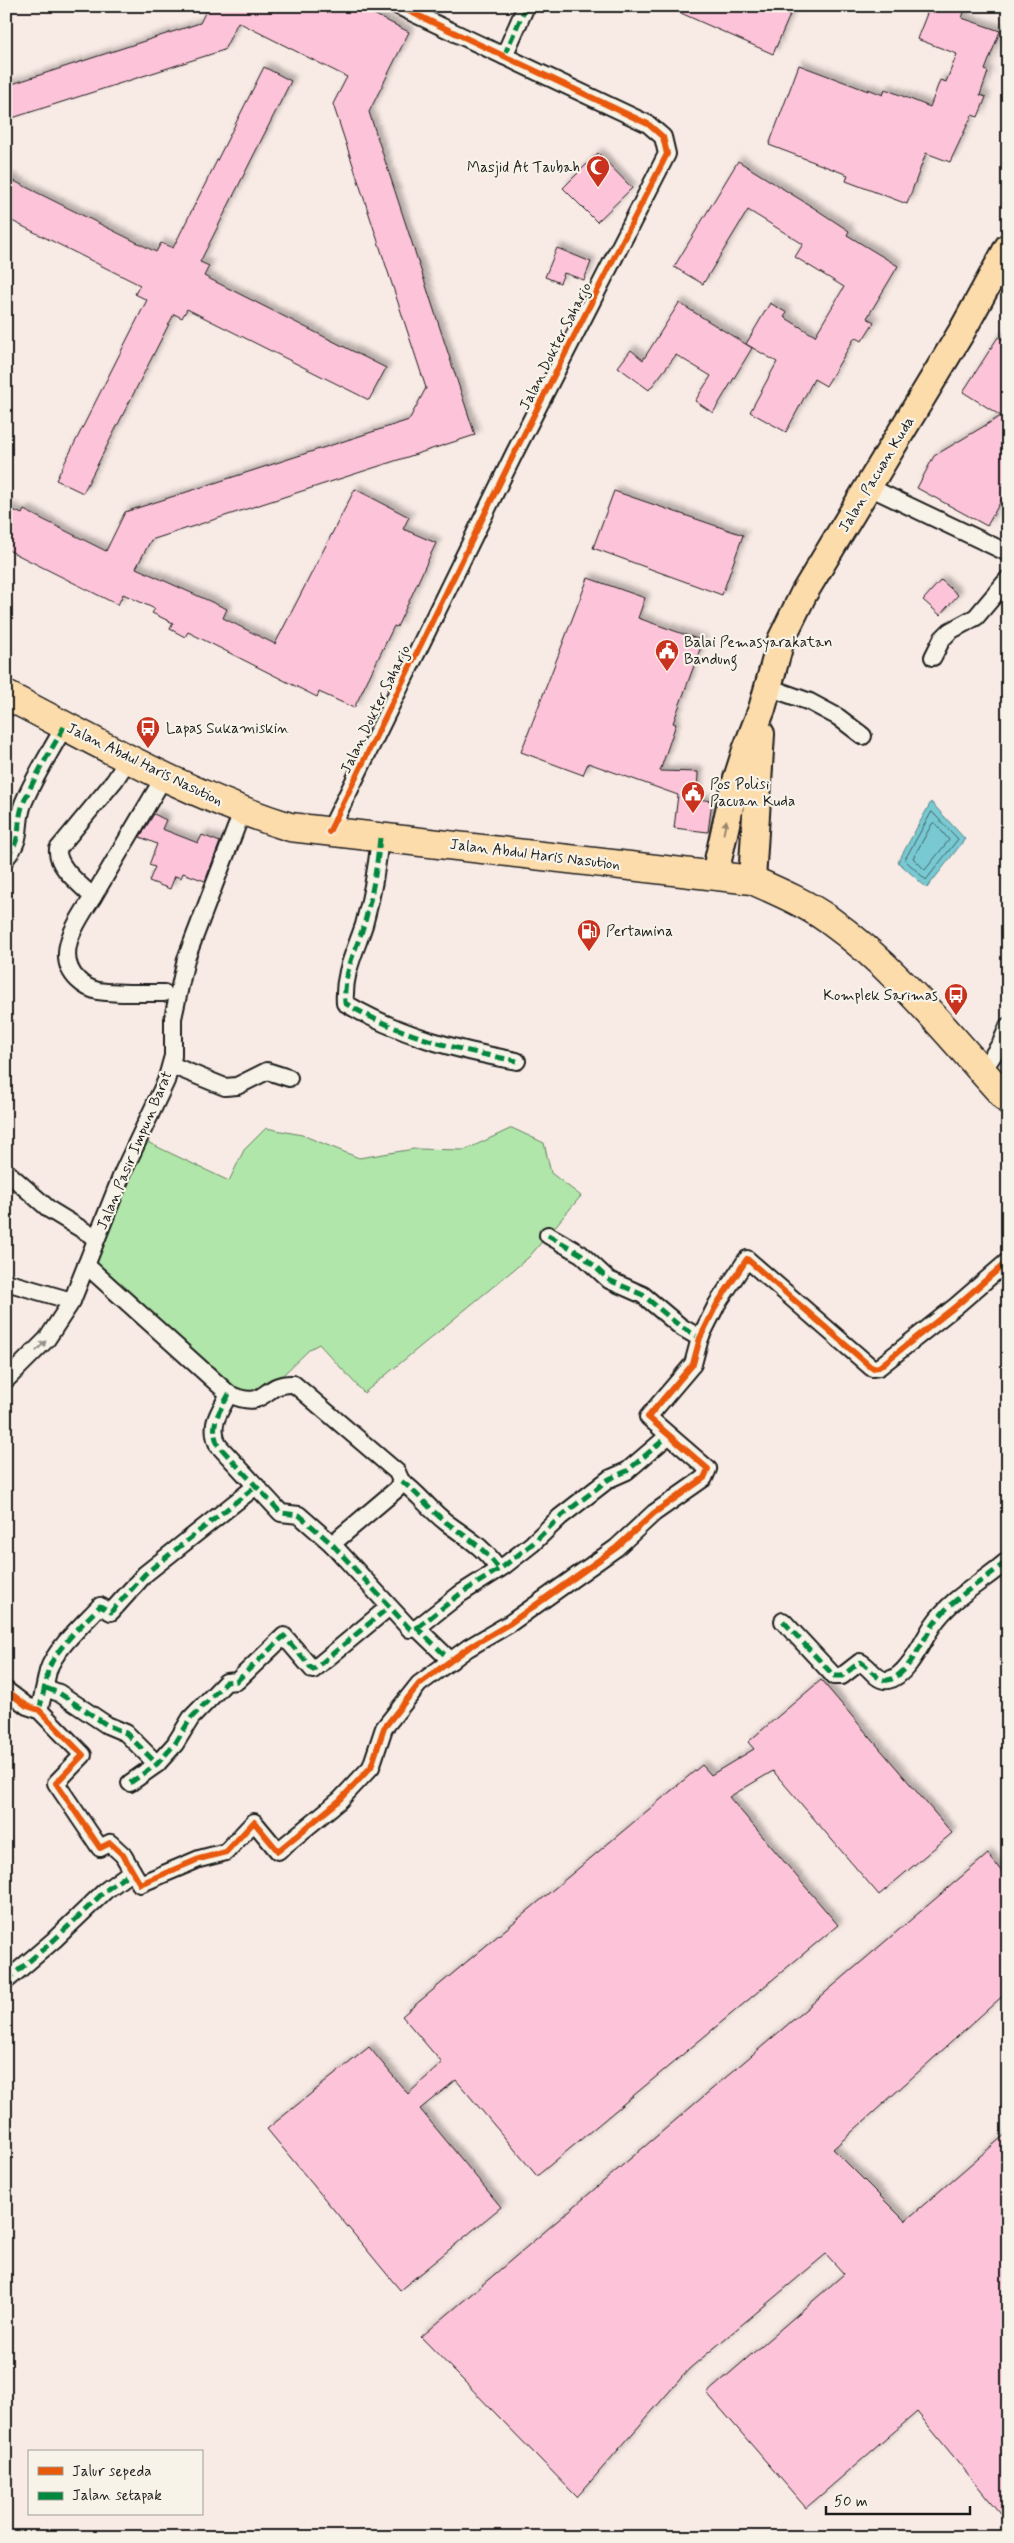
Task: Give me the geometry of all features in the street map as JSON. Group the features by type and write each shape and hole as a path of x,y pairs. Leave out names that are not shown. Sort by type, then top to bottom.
{"highway":[{"name":"Jalan Abdul Haris Nasution","path":"6,694 164,776 242,812 290,827 715,874 752,880 803,904 829,920 867,950 930,1012 1008,1100"}],"main road":[{"name":"Jalan Pacuan Kuda","path":"715,874 734,788 765,698 781,640 800,601 962,331 1008,247"},
{"name":"Jalan Pacuan Kuda","path":"752,880 765,698"}],"street":[{"name":"Jalan Dokter Saharjo","path":"329,832 514,454 667,154 663,138 648,124 398,6"},
{"path":"504,56 526,6"},
{"path":"869,487 1008,553"},
{"path":"933,657 942,639 950,630 976,617 1008,579"},
{"path":"765,698 824,710 838,717 863,736"},
{"path":"6,858 14,848 19,836 22,808 28,792 65,725"},
{"path":"93,897 69,873 59,858 58,848 115,780 129,758"},
{"path":"164,776 75,925 67,949 67,960 72,974 84,986 97,990 164,994"},
{"name":"Jalan Pasir Impun Barat","path":"6,1380 47,1339 72,1301 122,1172 166,1081 171,1065 173,1018 186,959 242,812"},
{"path":"380,838 377,868 366,914 344,984 345,1002 372,1019 430,1041 517,1061"},
{"path":"982,1072 1004,1040 1008,1026"},
{"path":"171,1065 225,1087 237,1086 267,1071 289,1078"},
{"path":"8,1173 50,1210 96,1238"},
{"path":"548,1235 581,1254 609,1280 643,1295 681,1327 700,1338"},
{"path":"6,1690 27,1706 39,1710 83,1755 56,1783 100,1848 110,1843 123,1855 140,1884 199,1859 226,1852 254,1822 278,1851 340,1800 371,1767 384,1728 419,1684 509,1624 616,1548 654,1513 704,1478 708,1469 648,1418 693,1364 700,1338 717,1304 747,1259 872,1368 879,1367 956,1306 1008,1261"},
{"path":"86,1265 229,1394 245,1402 258,1399 280,1383 294,1384 397,1472 401,1481 416,1492 447,1522 484,1549 499,1569"},
{"path":"6,1282 72,1301"},
{"path":"229,1394 215,1423 213,1434 218,1446 282,1513 299,1515 332,1544 410,1629 417,1628 460,1594 499,1569 532,1544 560,1517 609,1479 627,1471 668,1436"},
{"path":"332,1544 397,1489 401,1481"},
{"path":"39,1710 46,1688 48,1670 58,1655 100,1606 111,1612 145,1574 256,1486"},
{"path":"783,1621 834,1676 842,1676 860,1662 879,1678 888,1680 903,1672 934,1623 951,1603 1008,1560"},
{"path":"130,1783 157,1764 174,1744 191,1718 226,1682 237,1681 284,1636 313,1670 389,1608"},
{"path":"417,1628 451,1661"},
{"path":"46,1688 59,1694 107,1726 126,1733 157,1764"},
{"path":"6,1981 54,1940 105,1890 132,1871"}],"green space":[{"path":"266,1128 302,1135 359,1158 414,1149 465,1150 512,1128 544,1143 551,1173 581,1196 529,1257 364,1393 319,1344 310,1349 260,1397 233,1387 95,1265 129,1178 147,1142 229,1181 244,1150"}],"water":[{"path":"931,802 965,839 927,888 898,862"}],"building":[{"path":"206,6 358,6 409,32 369,112 475,435 151,540 136,568 227,609 223,618 275,644 355,489 409,517 403,529 436,543 397,627 394,626 354,708 319,692 317,697 188,632 185,637 170,629 173,623 152,613 155,609 123,594 118,605 6,549 6,507 22,514 24,510 106,551 125,512 409,420 426,388 333,104 347,77 238,22 224,50 6,120 6,86 200,23 208,7"},
{"path":"665,6 771,6 790,15 773,54"},
{"path":"930,6 966,6 962,18 1000,31 985,70 988,72 980,95 986,97 978,117 972,115 950,162 926,153 907,204 846,181 848,175 769,145 799,65 868,91 868,89 883,95 885,89 930,107 940,80 946,82 957,54 917,39"},
{"path":"264,67 291,81 200,262 209,266 204,276 386,368 369,400 187,309 182,318 174,314 83,493 56,480 147,300 135,294 140,285 6,218 6,177 156,252 161,243 173,248"},
{"name":"Masjid At Taubah","path":"598,153 632,188 597,222 563,188"},
{"path":"738,161 814,208 849,231 847,235 898,266 867,318 874,322 862,341 855,337 826,386 814,379 786,432 750,412 777,362 746,344 770,303 787,313 784,317 815,336 844,287 795,257 803,244 748,210 703,284 674,267"},
{"path":"557,248 591,262 584,280 564,273 560,283 545,277"},
{"path":"679,303 752,348 713,413 695,401 711,376 676,355 649,390 618,367 631,350 643,360"},
{"path":"998,337 1008,343 1008,488 987,526 917,488 934,456 1001,416 963,392"},
{"path":"614,491 743,535 722,595 593,548"},
{"path":"588,578 645,598 638,618 703,641 673,723 676,724 660,771 698,772 697,799 712,801 708,832 674,828 678,795 588,763 583,775 521,752"},
{"path":"941,580 958,595 940,615 923,600"},
{"path":"154,814 166,820 162,829 198,843 202,835 220,842 205,881 183,873 181,878 175,876 170,889 149,881 155,867 149,865 157,844 140,837"},
{"path":"821,1680 952,1833 879,1895 773,1771 729,1797 838,1925 537,2176 456,2080 420,2109 501,2207 400,2290 267,2129 369,2047 408,2094 442,2063 402,2016 702,1765 711,1775 754,1749 748,1742"},
{"path":"988,1854 1008,1880 1008,1991 833,2149 905,2221 1008,2132 1008,2523 917,2412 806,2508 707,2393 844,2274 826,2254 689,2369 577,2497 421,2337"}],"marked path":[{"path":"504,56 526,6"},
{"path":"6,858 15,844 21,812 27,794 65,725"},
{"path":"380,838 374,882 367,914 348,972 345,1003 407,1033 472,1052 517,1061"},
{"path":"548,1235 581,1254 609,1280 643,1295 681,1327 700,1338"},
{"path":"229,1394 216,1419 215,1438 218,1445 281,1513 299,1515 332,1544 410,1629 417,1628 451,1661"},
{"path":"417,1628 460,1594 504,1566 532,1544 560,1517 609,1479 627,1471 668,1436"},
{"path":"401,1481 441,1518 481,1548 499,1569"},
{"path":"39,1710 51,1663 63,1645 86,1620 100,1606 111,1612 145,1574 256,1486"},
{"path":"783,1621 834,1676 842,1676 860,1662 880,1679 888,1680 902,1672 908,1665 933,1625 949,1606 1008,1560"},
{"path":"130,1783 157,1764 175,1744 191,1718 226,1682 237,1681 284,1636 313,1670 389,1607"},
{"path":"46,1688 59,1693 107,1725 126,1733 157,1764"},
{"path":"6,1981 54,1940 105,1891 132,1871"}],"cycle path":[{"path":"329,832 514,454 667,154 663,137 648,124 398,6"},
{"path":"6,1690 27,1706 39,1710 83,1755 56,1783 100,1848 110,1843 123,1855 140,1884 199,1859 226,1852 254,1822 278,1851 340,1800 371,1767 384,1728 419,1684 468,1648 509,1624 616,1548 654,1513 704,1478 708,1469 648,1417 693,1364 700,1338 717,1304 747,1259 872,1368 879,1367 956,1306 1008,1261"}],"place":[{"name":"Masjid At Taubah","path":"598,188"},
{"name":"Balai Pemasyarakatan Bandung","path":"667,672"},
{"name":"Lapas Sukamiskin","path":"148,749"},
{"name":"Pos Polisi Pacuan Kuda","path":"693,814"},
{"name":"Pertamina","path":"589,952"},
{"name":"Komplek Sarimas","path":"956,1016"}]}
